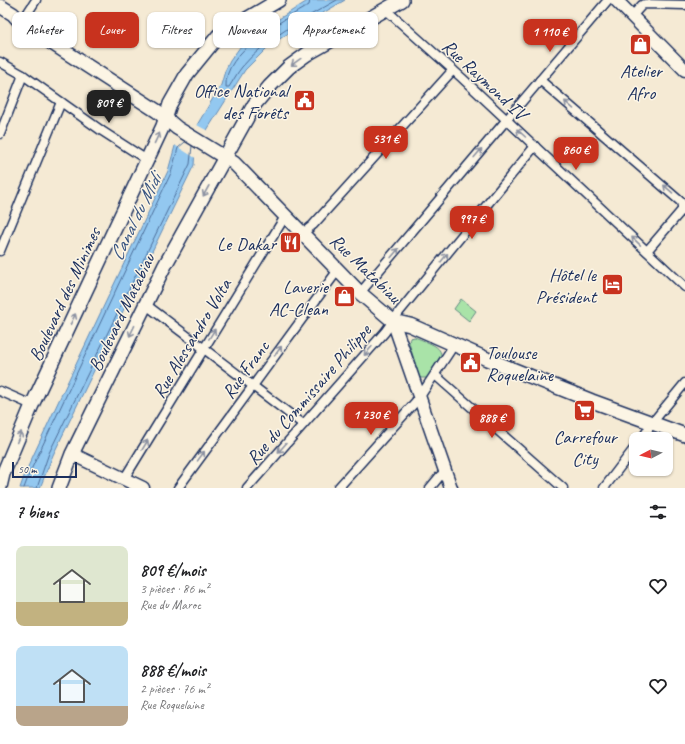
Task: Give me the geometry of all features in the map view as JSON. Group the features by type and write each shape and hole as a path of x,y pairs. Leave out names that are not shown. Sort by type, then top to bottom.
{"main road":[{"name":"Boulevard des Minimes","path":"0,487 3,474 32,405 166,119 170,104 187,74 218,36 279,0"},
{"name":"Boulevard Matabiau","path":"58,488 72,454 145,304 176,244 254,106 270,86 289,67 307,54 402,0"},
{"path":"0,6 12,13"},
{"path":"0,13 12,19"},
{"name":"Rue Matabiau","path":"61,48 158,111 177,128 234,163 360,293 393,321 410,325 520,372 685,435"}],"street":[{"path":"28,12 36,0"},
{"path":"360,293 608,0"},
{"path":"616,0 685,70"},
{"path":"632,16 642,5 645,4 685,5"},
{"name":"Rue Raymond IV","path":"385,10 454,70 685,287"},
{"path":"0,62 23,75 102,131 147,160"},
{"path":"303,233 454,70"},
{"path":"0,134 23,75"},
{"path":"540,80 681,202 682,210 647,251"},
{"path":"0,251 61,102"},
{"name":"Rue du Commissaire Philippe","path":"247,488 385,332 535,146"},
{"name":"Rue Alessandro Volta","path":"124,479 286,215"},
{"name":"Rue Franc","path":"178,488 338,270"},
{"path":"145,304 304,424"},
{"path":"393,321 451,488"},
{"path":"338,488 419,398 450,351 453,343"},
{"path":"435,375 558,487"},
{"path":"646,432 685,383"},
{"path":"0,391 32,405"},
{"path":"72,454 143,488"},
{"path":"604,488 629,455"},
{"path":"430,488 440,476 446,472"}],"green space":[{"path":"461,299 476,311 469,321 454,309"},
{"path":"415,337 435,346 441,355 427,378 421,378 419,376 409,343 410,338"}],"water":[{"path":"309,0 345,0 325,12 290,12"},
{"path":"288,13 288,34 280,39 280,18"},
{"path":"239,48 267,48 245,70 195,149 194,165 53,455 40,488 20,488 26,471 60,398 168,171 175,146 197,125 221,85 230,61"}],"pier":[{"path":"195,124 208,131 197,150 197,159 173,144"}],"place":[{"name":"Atelier Afro","path":"641,45"},
{"name":"Office National des Forêts","path":"304,101"},
{"name":"Le Dakar","path":"291,243"},
{"name":"Hôtel le Président","path":"612,285"},
{"name":"Laverie AC-Clean","path":"344,297"},
{"name":"Toulouse Roquelaine","path":"470,363"},
{"name":"Carrefour City","path":"585,411"}],"water label":[{"name":"Canal du Midi","path":"135,217"}]}
